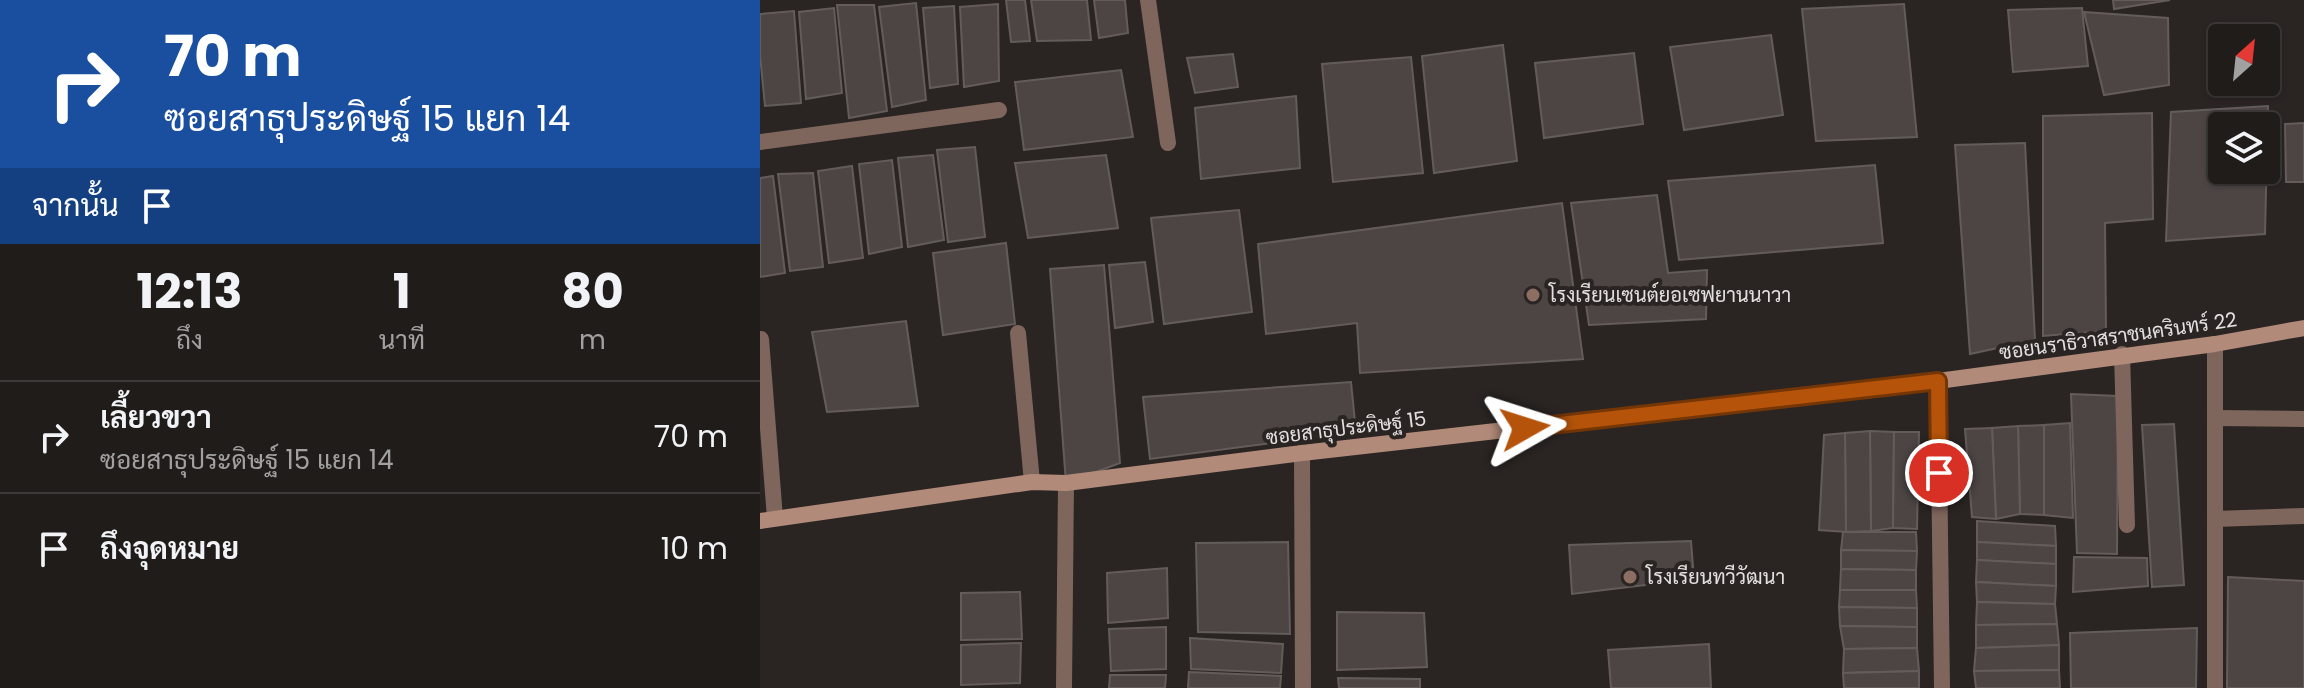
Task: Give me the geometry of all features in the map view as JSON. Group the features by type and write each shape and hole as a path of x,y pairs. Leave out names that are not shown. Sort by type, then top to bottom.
{"street":[{"path":"1148,0 1168,143"},
{"path":"760,142 999,110"},
{"name":"ซอยนราธิวาสราชนครินทร์ 22","path":"1938,381 2122,354 2215,344 2304,328"},
{"path":"1018,333 1032,482"},
{"path":"761,339 768,520"},
{"path":"2215,344 2215,688"},
{"path":"2122,354 2127,525"},
{"path":"1938,381 1942,688"},
{"name":"ซอยสาธุประดิษฐ์ 15","path":"768,520 1032,482 1066,483 1938,381"},
{"path":"2215,418 2304,419"},
{"path":"1302,453 1303,688"},
{"path":"1064,688 1066,483"},
{"path":"2215,519 2304,516"}],"building":[{"path":"1006,0 1025,0 1030,41 1011,42"},
{"path":"1031,0 1087,0 1091,40 1037,41"},
{"path":"1094,0 1125,0 1128,33 1099,38"},
{"path":"2113,0 2170,0 2114,9"},
{"path":"916,3 926,100 892,107 879,7"},
{"path":"998,4 999,81 964,87 960,7"},
{"path":"1904,4 1917,137 1816,141 1802,9"},
{"path":"837,5 874,5 887,111 849,118"},
{"path":"954,6 958,84 930,88 923,8"},
{"path":"834,8 842,93 806,99 799,12"},
{"path":"2082,8 2088,66 2013,72 2008,10"},
{"path":"794,11 801,103 765,106 760,14"},
{"path":"2084,12 2168,18 2169,85 2104,95"},
{"path":"1771,35 1783,115 1684,130 1670,47"},
{"path":"1503,45 1517,161 1434,173 1422,56"},
{"path":"1634,53 1643,124 1544,138 1535,63"},
{"path":"1233,54 1238,87 1195,93 1187,58"},
{"path":"1411,57 1423,173 1333,182 1322,64"},
{"path":"1121,70 1133,137 1024,150 1015,82"},
{"path":"1296,96 1300,168 1201,179 1195,108"},
{"path":"2268,106 2268,112 2208,112 2208,184 2266,184 2265,234 2166,241 2171,112"},
{"path":"2152,113 2153,219 2105,223 2106,331 2043,336 2043,116"},
{"path":"2304,123 2304,182 2286,182 2285,124"},
{"path":"2025,143 2035,340 1970,354 1955,145"},
{"path":"975,147 985,237 948,242 937,150"},
{"path":"933,155 944,240 908,247 898,158"},
{"path":"1106,155 1118,228 1028,238 1015,163"},
{"path":"892,160 902,247 869,254 859,164"},
{"path":"1875,165 1883,243 1679,260 1668,181"},
{"path":"852,166 863,258 829,263 818,171"},
{"path":"813,173 823,267 790,271 778,174"},
{"path":"773,176 785,273 760,277 760,178"},
{"path":"1657,195 1668,273 1707,270 1706,319 1589,325 1571,203"},
{"path":"1562,203 1583,359 1360,373 1357,323 1266,334 1258,244"},
{"path":"1239,210 1252,312 1164,324 1151,218"},
{"path":"1006,243 1015,324 943,335 933,253"},
{"path":"1145,262 1153,322 1115,328 1109,265"},
{"path":"1104,265 1120,463 1066,483 1050,269"},
{"path":"906,321 918,406 827,412 812,332"},
{"path":"1351,382 1356,432 1150,459 1143,397"},
{"path":"2071,394 2118,396 2117,554 2077,553"},
{"path":"2070,423 2073,518 2044,515 2044,425"},
{"path":"2174,424 2184,585 2152,587 2142,425"},
{"path":"2044,425 2044,515 2020,514 2018,426"},
{"path":"2018,426 2020,514 1996,519 1992,428"},
{"path":"1992,428 1996,519 1972,517 1965,429"},
{"path":"1870,431 1894,432 1893,528 1871,531"},
{"path":"1870,431 1871,531 1846,532 1845,433"},
{"path":"1894,432 1919,432 1917,529 1893,528"},
{"path":"1845,433 1846,532 1819,530 1824,435"},
{"path":"1977,521 2055,526 2056,546 1977,542"},
{"path":"1843,532 1916,532 1917,551 1841,550"},
{"path":"1691,541 1694,579 1572,594 1569,545"},
{"path":"1288,542 1290,634 1198,632 1196,543"},
{"path":"1977,542 2056,546 2056,564 1977,560"},
{"path":"1841,550 1917,551 1916,570 1841,569"},
{"path":"2074,557 2147,558 2148,586 2073,592"},
{"path":"1977,560 2056,564 2056,586 1976,582"},
{"path":"1167,568 1168,618 1108,623 1107,573"},
{"path":"1841,569 1916,570 1916,590 1840,590"},
{"path":"2228,577 2304,581 2304,688 2227,688"},
{"path":"1976,582 2056,586 2055,604 1977,602"},
{"path":"1840,590 1916,590 1917,608 1839,607"},
{"path":"1020,592 1022,639 961,640 961,593"},
{"path":"1977,602 2055,604 2057,624 1976,625"},
{"path":"1839,607 1917,608 1917,627 1840,626"},
{"path":"1337,612 1424,613 1427,667 1337,670"},
{"path":"2057,624 2059,645 1976,648 1976,625"},
{"path":"1840,626 1917,627 1917,648 1844,649"},
{"path":"1166,627 1166,669 1111,671 1109,629"},
{"path":"2197,628 2196,688 2071,688 2070,633"},
{"path":"1190,638 1283,644 1281,673 1191,669"},
{"path":"1021,643 1020,683 961,685 961,645"},
{"path":"1709,644 1711,688 1611,688 1608,650"},
{"path":"2059,645 2059,670 1974,671 1976,648"},
{"path":"1917,648 1919,671 1843,673 1844,649"},
{"path":"2059,670 2060,688 1976,688 1974,671"},
{"path":"1919,671 1919,688 1844,688 1843,673"},
{"path":"1189,672 1281,676 1280,688 1188,688"},
{"path":"1110,675 1166,675 1165,688 1109,688"},
{"path":"1338,678 1420,679 1420,688 1339,688"}],"place":[{"name":"โรงเรียนเซนต์ยอเซฟยานนาวา","path":"1533,295"},
{"name":"โรงเรียนทวีวัฒนา","path":"1630,577"}],"route":[{"path":"1525,428 1938,381 1939,473"}]}
